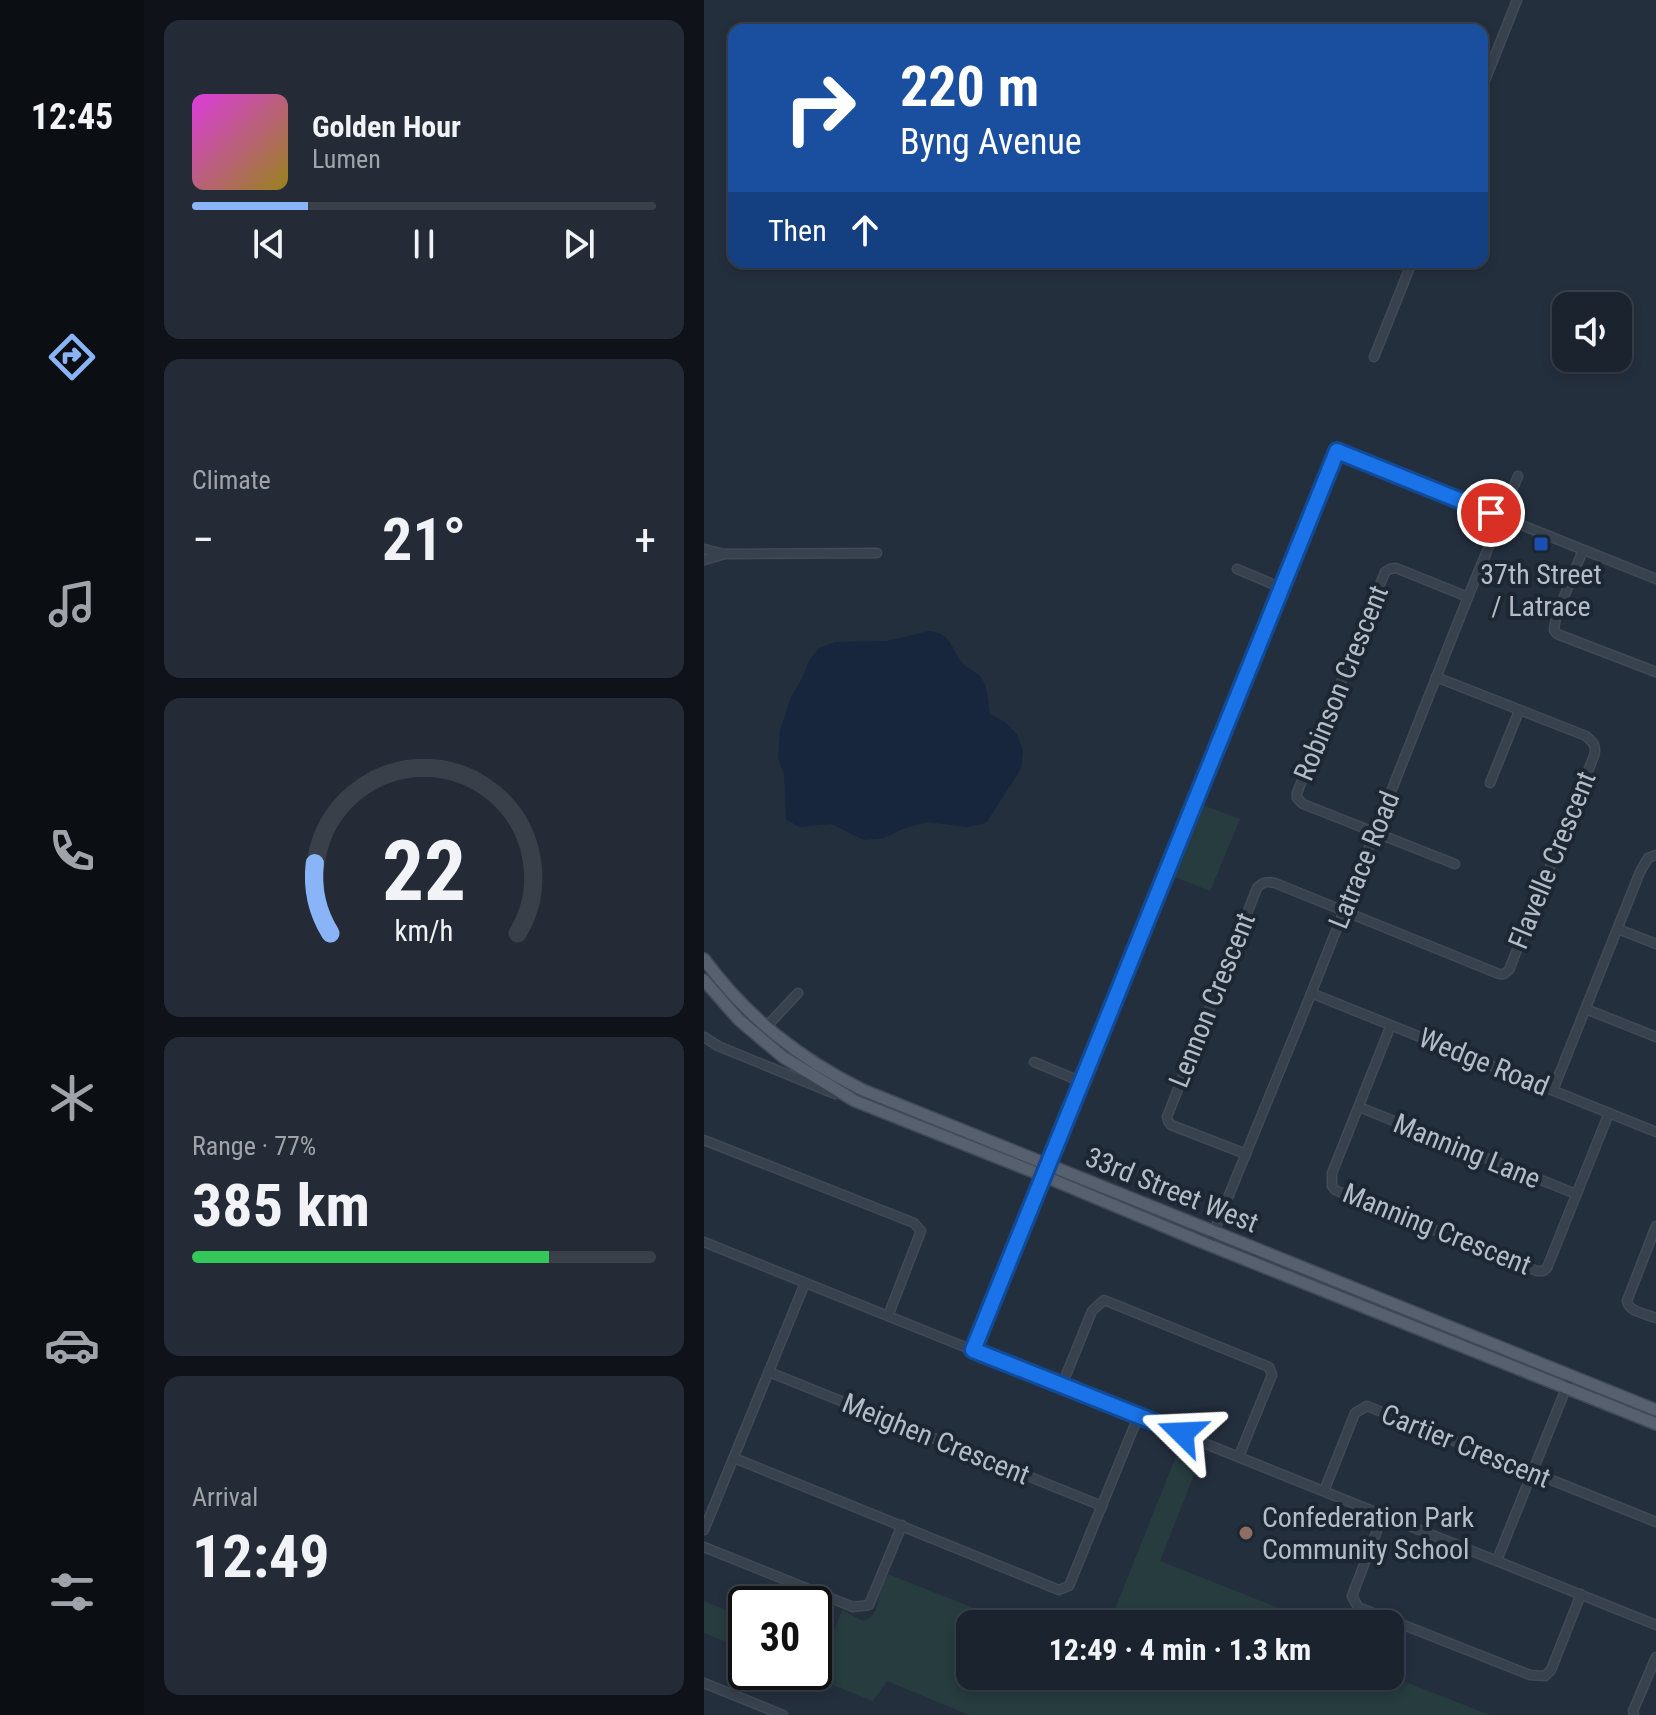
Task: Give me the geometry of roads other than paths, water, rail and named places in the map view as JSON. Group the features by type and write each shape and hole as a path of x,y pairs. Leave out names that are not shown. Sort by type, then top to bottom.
{"main road":[{"name":"33rd Street West","path":"704,959 738,1001 766,1027 792,1049 839,1078 1209,1244 1568,1382 1656,1410"},
{"name":"33rd Street West","path":"704,980 739,1020 783,1057 855,1101 1214,1232 1568,1382 1656,1424"}],"street":[{"path":"1488,73 1517,0"},
{"path":"1374,357 1410,268"},
{"path":"973,1350 1337,451 1656,579"},
{"name":"Latrace Road","path":"1209,1244 1518,476"},
{"path":"704,549 725,554 877,553"},
{"path":"1583,550 1556,617 1554,630 1557,634 1656,672"},
{"path":"704,560 725,554"},
{"name":"Robinson Crescent","path":"1375,833 1299,801 1297,793 1303,775 1385,572 1396,568 1468,597"},
{"path":"1237,569 1282,588"},
{"name":"Flavelle Crescent","path":"1343,911 1499,974 1509,970 1596,750 1595,745 1586,736 1436,677"},
{"path":"1490,783 1519,711"},
{"path":"1375,833 1455,864"},
{"path":"1553,1090 1645,863 1656,855"},
{"name":"Lennon Crescent","path":"1246,1154 1171,1125 1167,1117 1257,888 1265,882 1275,883 1343,911"},
{"path":"1618,929 1656,944"},
{"path":"766,1027 798,993"},
{"name":"Wedge Road","path":"1311,993 1656,1132"},
{"path":"1586,1009 1656,1037"},
{"name":"Manning Crescent","path":"1391,1025 1332,1173 1335,1190 1543,1271 1547,1268 1609,1113"},
{"name":"33rd Street West","path":"707,1038 718,1046 855,1101"},
{"path":"1034,1062 1082,1082"},
{"name":"Manning Lane","path":"1359,1107 1576,1194"},
{"path":"704,1140 914,1223 921,1231 888,1316"},
{"path":"1656,1227 1627,1301 1631,1309 1656,1318"},
{"path":"704,1242 1656,1625"},
{"path":"704,1530 805,1283"},
{"path":"1062,1385 1092,1311 1104,1300 1118,1305 1269,1367 1272,1375 1239,1456"},
{"name":"Meighen Crescent","path":"769,1372 1102,1506"},
{"path":"1497,1560 1568,1382"},
{"name":"Cartier Crescent","path":"1324,1491 1355,1413 1367,1406 1656,1522"},
{"path":"734,1458 1059,1590 1069,1586 1138,1417"},
{"path":"1383,1515 1352,1596 1358,1607 1460,1648 1530,1675 1545,1676 1551,1670 1581,1594"},
{"path":"704,1547 853,1607 869,1605 902,1525"},
{"path":"1634,1715 1656,1657"},
{"path":"704,1683 783,1715"}],"water":[{"path":"929,631 947,638 964,665 980,676 986,689 990,714 1005,722 1017,734 1023,750 1021,769 986,823 967,827 927,822 884,838 864,840 831,824 799,827 786,819 784,775 778,758 780,730 791,697 809,661 819,648 835,642 887,641"}],"place":[{"name":"37th Street / Latrace","path":"1541,544"},
{"name":"Confederation Park Community School","path":"1246,1533"}]}
